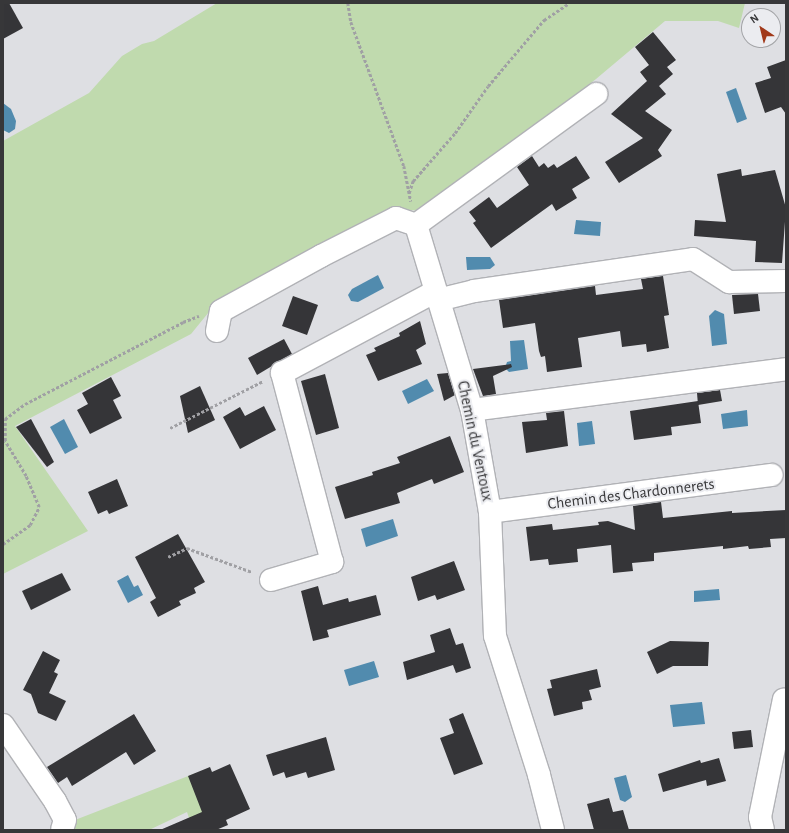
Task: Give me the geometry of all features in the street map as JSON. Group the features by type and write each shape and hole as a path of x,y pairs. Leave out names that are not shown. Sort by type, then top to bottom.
{"street":[{"path":"219,321 396,218 416,225 596,94"},
{"name":"Chemin du Ventoux","path":"416,225 472,410 490,512 495,636 539,775 553,830"},
{"path":"271,580 332,562 282,373 437,296 693,259 729,282 786,281"},
{"path":"472,410 786,369"},
{"name":"Chemin des Chardonnerets","path":"490,512 772,475"},
{"path":"763,830 760,817 784,698"},
{"path":"3,725 55,801 65,820 62,830"}],"path":[{"path":"348,3 351,22 404,166 416,225"},
{"path":"409,193 413,181 455,133 488,86 544,20 569,3"},
{"path":"3,544 30,525 39,507 26,476 5,441 5,419 25,404 183,322 219,321"},
{"path":"170,428 248,387"},
{"path":"168,557 187,548 271,580"}],"green space":[{"path":"217,3 745,3 744,8 741,8 739,28 718,21 665,21 596,79 423,211 398,209 213,307 191,334 15,426 88,531 3,574 3,141 89,93 122,56 142,44 154,41"},
{"path":"196,773 219,830 193,830 187,812 149,830 72,830 75,820"}],"water":[{"path":"736,88 747,119 737,123 726,92"},
{"path":"3,103 11,109 16,121 15,129 9,133 3,130"},
{"path":"576,220 601,222 600,236 574,234"},
{"path":"466,257 490,257 495,265 490,269 467,270"},
{"path":"378,275 384,288 358,302 351,301 348,295 352,289"},
{"path":"715,310 724,314 727,344 712,346 709,316"},
{"path":"524,340 528,369 509,372 505,368 507,362 511,361 510,341"},
{"path":"427,379 434,391 408,404 402,391"},
{"path":"747,410 748,426 723,429 721,414"},
{"path":"64,419 78,447 65,454 50,427"},
{"path":"592,421 595,444 579,446 577,423"},
{"path":"393,519 398,536 366,547 361,529"},
{"path":"128,575 134,587 138,585 143,595 128,603 117,581"},
{"path":"719,589 720,600 694,602 694,591"},
{"path":"374,661 379,677 349,686 344,670"},
{"path":"702,702 705,724 673,727 670,705"},
{"path":"626,775 632,797 625,802 620,800 614,778"}],"building":[{"path":"3,3 9,3 23,28 3,39"},
{"path":"653,32 676,60 667,67 673,74 659,86 666,94 645,111 672,130 658,150 662,156 619,183 605,162 643,138 611,114 647,81 640,72 649,65 635,47"},
{"path":"786,60 786,114 781,107 765,113 755,83 771,78 767,67"},
{"path":"532,156 539,167 544,163 548,168 554,164 557,168 576,156 590,178 572,189 577,198 556,211 552,204 491,248 473,223 476,221 469,212 489,197 497,208 529,185 517,167"},
{"path":"741,169 742,176 775,170 786,208 782,263 755,262 756,241 694,236 695,220 726,222 717,174"},
{"path":"663,276 669,315 664,316 669,348 647,352 646,344 622,347 620,331 578,338 582,367 547,372 545,356 541,357 539,351 535,323 503,328 499,300 595,286 596,295 643,289 641,279"},
{"path":"758,294 760,311 734,314 732,295"},
{"path":"293,296 318,305 307,335 282,326"},
{"path":"420,321 426,344 416,350 422,364 378,381 366,355 376,351 374,348 400,336 399,333"},
{"path":"284,339 292,354 257,375 248,358"},
{"path":"511,364 512,367 493,376 496,394 483,396 473,369"},
{"path":"448,373 455,395 444,401 437,374"},
{"path":"325,374 339,428 316,435 301,381"},
{"path":"111,377 121,396 113,400 122,418 90,434 77,410 88,404 82,393"},
{"path":"200,386 215,420 188,433 180,396"},
{"path":"720,390 722,401 698,405 697,393"},
{"path":"698,401 701,423 671,427 672,435 634,440 630,411"},
{"path":"264,406 276,430 240,449 223,417 240,407 245,416"},
{"path":"564,411 568,446 526,453 522,422 547,420 546,413"},
{"path":"31,419 54,462 47,467 16,427"},
{"path":"450,436 464,472 434,484 432,479 397,493 400,503 345,519 335,487 373,475 372,472 400,463 397,457"},
{"path":"117,479 128,506 109,514 107,510 98,514 88,492"},
{"path":"661,502 663,518 732,511 732,513 786,510 786,538 770,539 771,547 749,549 748,546 723,549 723,546 654,553 654,561 632,563 633,571 613,573 611,545 577,549 578,562 549,565 548,559 530,561 526,527 552,524 553,530 599,525 598,522 608,521 635,530 633,506"},
{"path":"178,534 205,582 194,588 196,593 179,601 181,605 158,617 150,602 156,598 135,557"},
{"path":"454,561 465,590 437,600 435,595 418,601 411,577"},
{"path":"62,573 71,590 31,610 22,591"},
{"path":"318,586 323,605 348,598 349,602 376,595 381,615 327,630 329,637 313,641 301,591"},
{"path":"450,628 456,645 463,643 471,668 456,673 453,665 407,680 403,662 435,652 430,635"},
{"path":"670,641 709,642 708,666 673,666 657,674 647,652"},
{"path":"43,651 60,660 54,672 58,674 49,693 66,701 56,721 38,713 31,694 23,690"},
{"path":"597,669 601,687 589,690 592,700 582,702 583,709 554,716 547,689 552,688 550,680"},
{"path":"463,713 483,764 454,775 440,738 454,733 449,719"},
{"path":"134,714 156,751 134,765 126,752 72,786 67,777 58,783 47,767"},
{"path":"751,730 753,747 734,749 732,732"},
{"path":"326,737 335,770 308,778 306,772 286,778 284,772 273,776 266,755"},
{"path":"719,758 726,781 707,786 706,780 663,792 658,774 700,760 701,763"},
{"path":"230,764 250,809 226,820 228,825 216,830 160,830 202,812 188,776 210,767 212,772"},
{"path":"609,798 613,812 623,810 629,830 594,830 587,804"}]}
